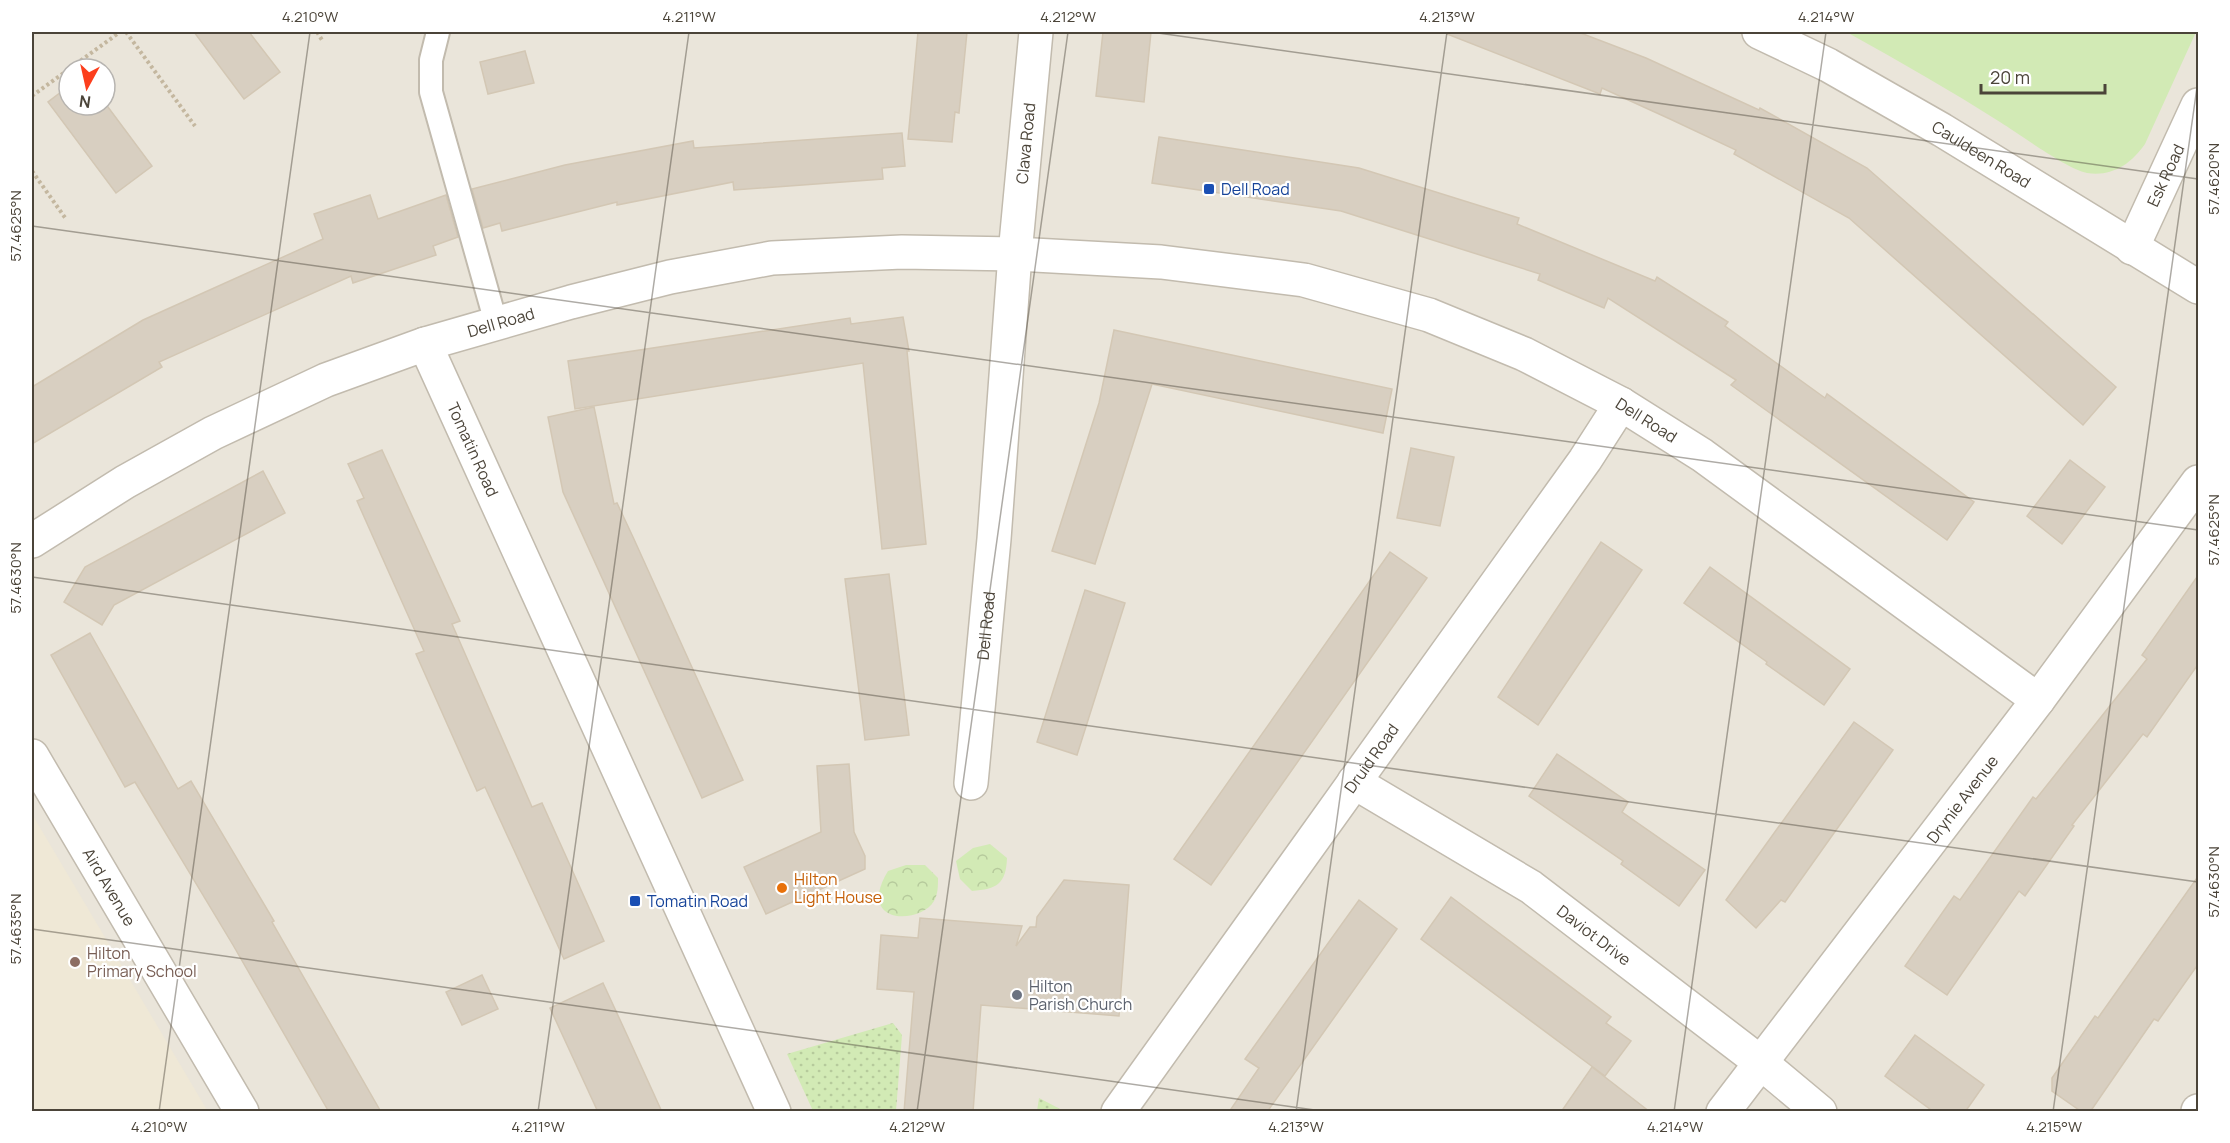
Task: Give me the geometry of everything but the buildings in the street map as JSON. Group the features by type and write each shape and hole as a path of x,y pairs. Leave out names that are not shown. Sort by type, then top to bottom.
{"street":[{"name":"Clava Road","path":"1015,254 1036,32"},
{"name":"Cauldeen Road","path":"1759,32 1828,65 1942,130 2199,287"},
{"name":"Esk Road","path":"2132,248 2199,105"},
{"name":"Dell Road","path":"32,541 125,482 213,434 326,380 425,344 571,302 670,277 772,258 902,252 1015,254 1161,262 1304,280 1429,315 1524,354 1621,404 1702,455 2038,700"},
{"name":"Dell Road","path":"972,783 994,539 1015,254"},
{"name":"Tomatin Road","path":"425,344 774,1112"},
{"name":"Druid Road","path":"1118,1112 1571,479 1621,404"},
{"name":"Drynie Avenue","path":"1722,1112 2038,700 2199,482"},
{"name":"Aird Avenue","path":"32,756 242,1112"},
{"name":"Daviot Drive","path":"1354,782 1531,887 1760,1062 1820,1112"}],"lane":[{"path":"438,32 431,60 431,92 496,323"}],"path":[{"path":"32,96 120,32"},
{"path":"126,32 195,126"},
{"path":"316,32 322,40"},
{"path":"32,171 66,219"}],"shaded area":[{"path":"32,32 2198,32 2198,1111 32,1111"},
{"name":"Hilton Primary School","path":"32,814 207,1110 207,1111 32,1111"}],"green space":[{"path":"1851,32 2196,32 2145,144 2134,158 2120,168 2096,174 2078,170 2055,158 1963,99 1850,34"},
{"path":"990,844 1007,858 1005,874 999,884 994,887 972,891 960,879 956,861 973,848"},
{"path":"906,865 925,865 938,878 937,893 927,909 905,916 893,915 884,911 879,902 880,889 888,871"},
{"path":"893,1023 902,1035 896,1111 813,1111 787,1054"},
{"path":"1039,1098 1064,1111 1037,1111"}],"place":[{"name":"Dell Road","path":"1209,189"},
{"name":"Hilton Light House","path":"782,888"},
{"name":"Tomatin Road","path":"635,901"},
{"name":"Hilton Primary School","path":"75,962"},
{"name":"Hilton Parish Church","path":"1017,995"}]}
